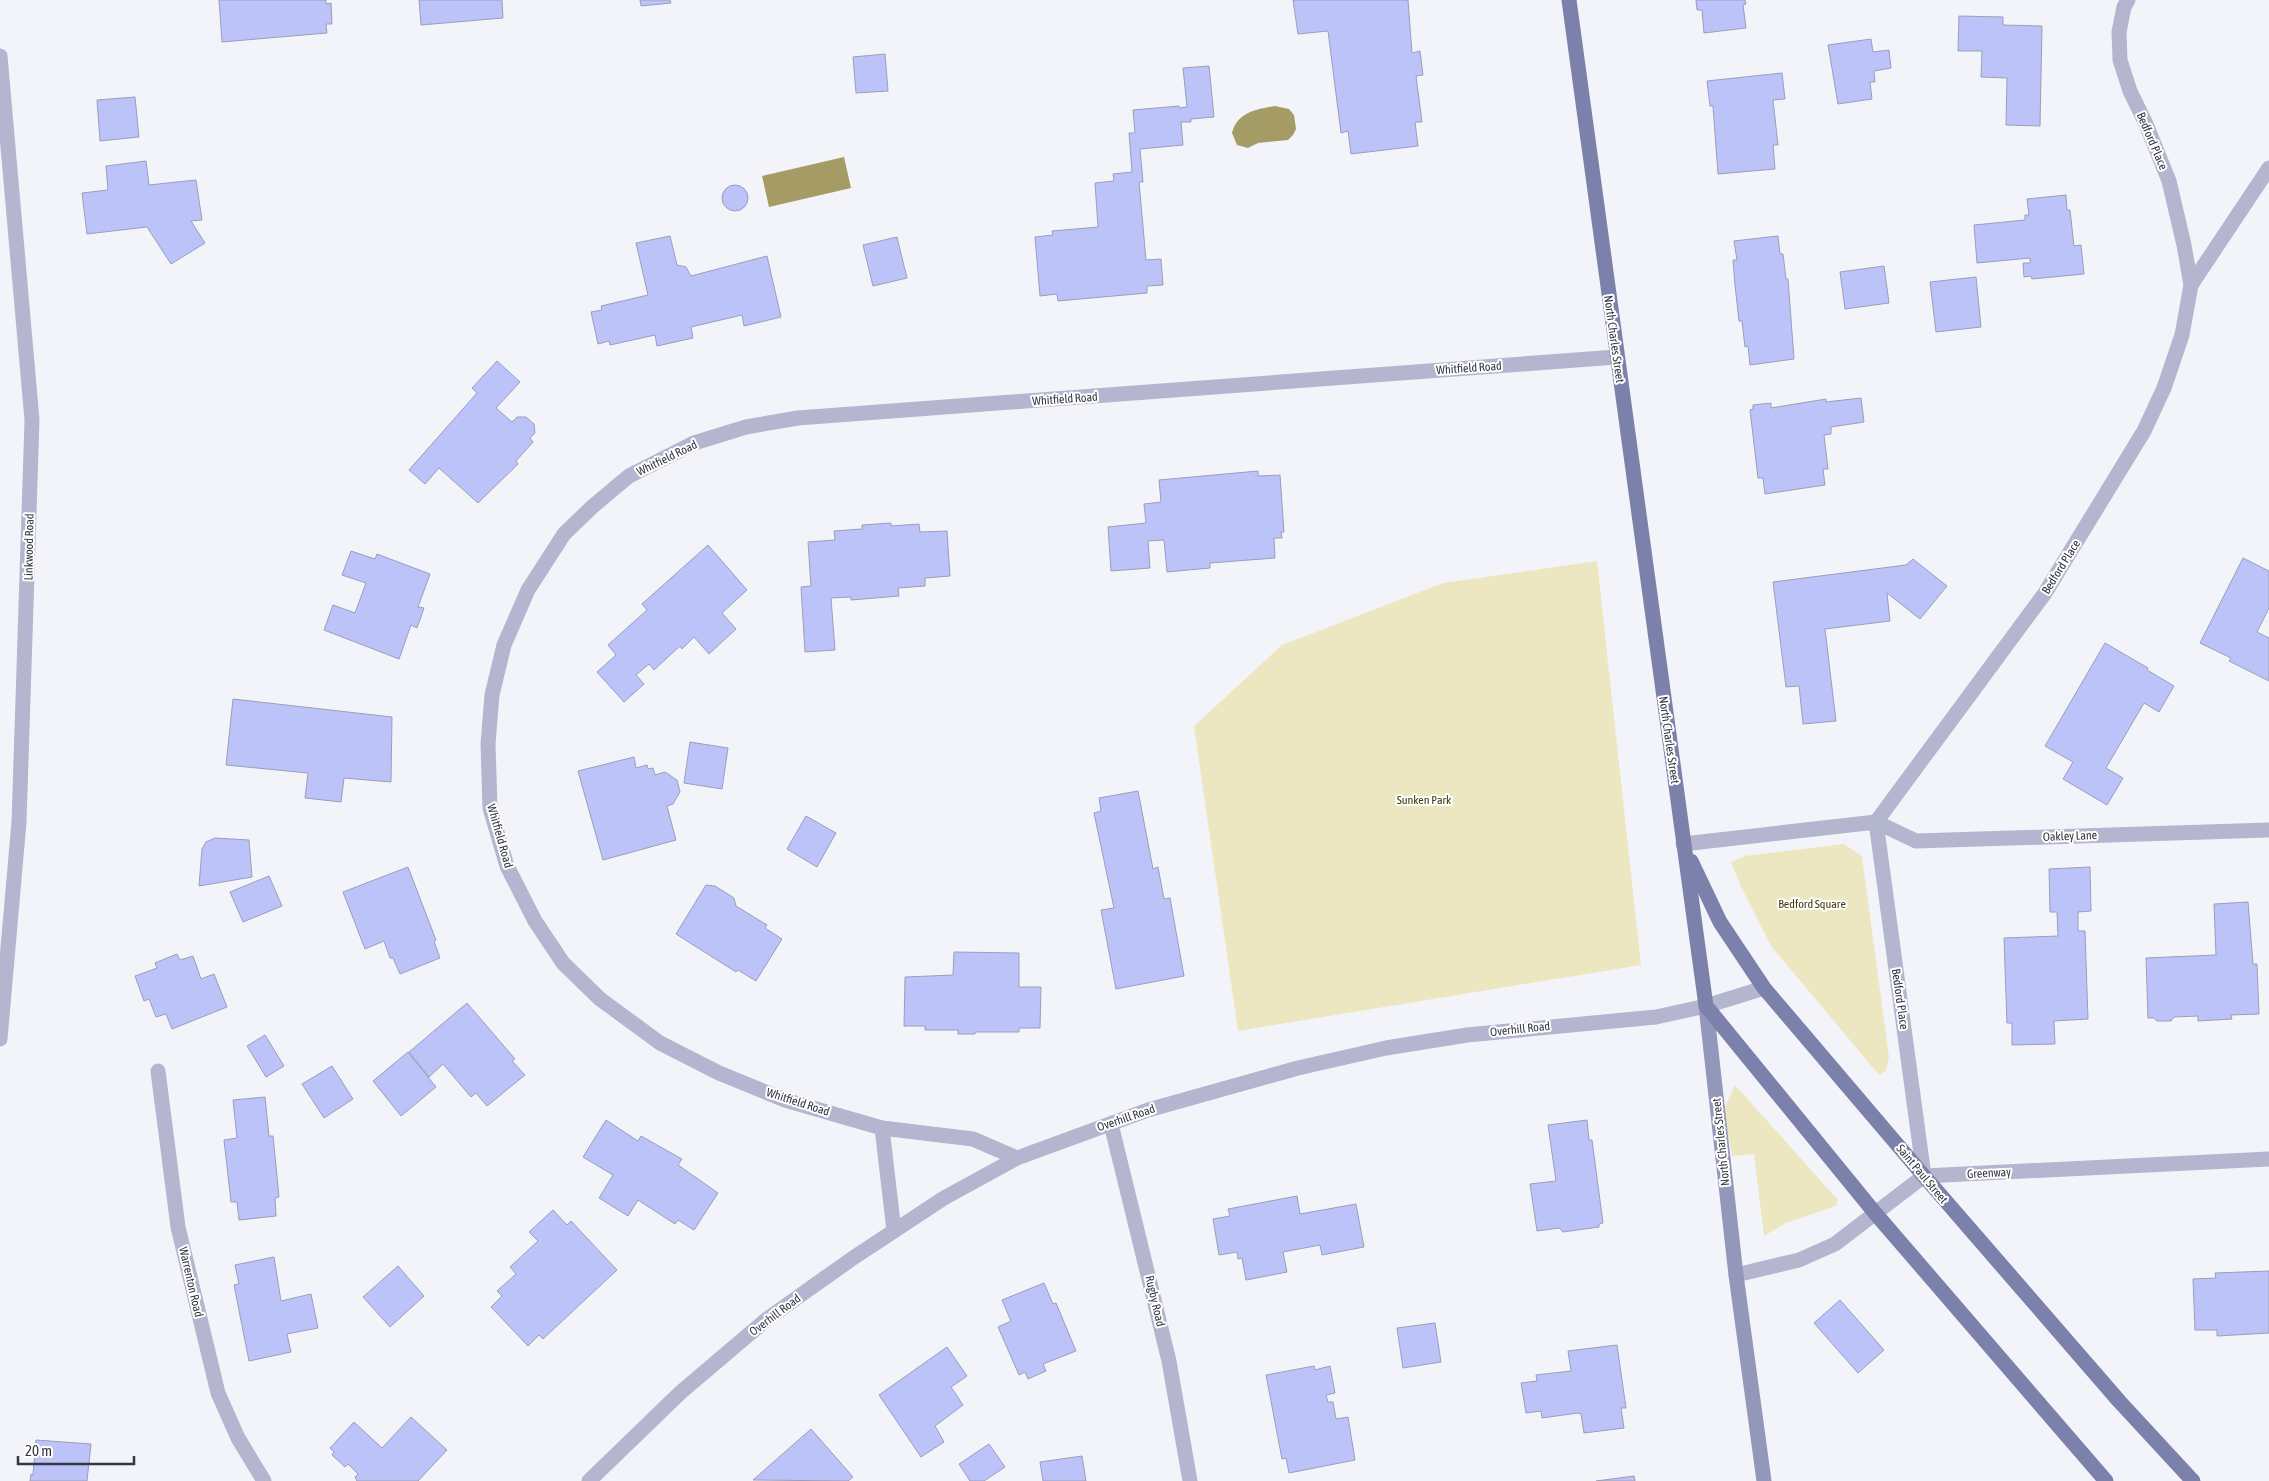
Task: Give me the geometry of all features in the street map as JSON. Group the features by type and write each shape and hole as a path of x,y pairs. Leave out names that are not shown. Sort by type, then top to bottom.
{"main road":[{"name":"North Charles Street","path":"1569,0 1616,357 1706,1006 1736,1275 1764,1481"},
{"name":"Saint Paul Street","path":"1683,844 1720,922 1764,988 1924,1176 2119,1400 2193,1481"},
{"path":"1706,1006 1875,1213 2106,1481"}],"street":[{"name":"Bedford Place","path":"1924,1176 1876,822 2045,593 2144,431 2164,388 2182,335 2191,284 2169,181 2146,124 2130,91 2120,60 2119,32 2124,7 2128,0"},
{"name":"Linkwood Road","path":"0,56 32,420 19,822 0,1039"},
{"name":"Bedford Place","path":"2191,284 2269,168"},
{"name":"Whitfield Road","path":"1017,1158 973,1139 882,1128 785,1100 719,1073 660,1042 600,999 563,963 535,921 507,866 490,808 488,744 492,695 504,645 528,590 564,534 592,507 629,476 694,443 746,427 798,418 1616,357"},
{"name":"Oakley Lane","path":"1876,822 1916,841 2269,830"},
{"path":"1683,844 1876,822"},
{"name":"Overhill Road","path":"589,1481 681,1392 767,1319 894,1230 944,1198 1017,1158 1148,1110 1234,1084 1298,1068 1386,1048 1467,1035 1656,1017 1706,1006 1764,988"},
{"name":"Warrenton Road","path":"158,1072 178,1227 218,1394 238,1438 264,1481"},
{"name":"Rugby Road","path":"1111,1124 1169,1361 1190,1481"},
{"path":"882,1128 894,1230"},
{"name":"Greenway","path":"1924,1176 2269,1159"},
{"path":"1736,1275 1799,1260 1835,1244 1924,1176"}],"green space":[{"name":"Sunken Park","path":"1597,561 1641,965 1238,1031 1194,726 1282,645 1443,583"},
{"name":"Bedford Square","path":"1844,844 1862,856 1889,1057 1886,1071 1879,1075 1771,946 1741,887 1731,862 1745,856"},
{"path":"1735,1085 1838,1200 1836,1206 1786,1223 1764,1236 1754,1154 1732,1156 1724,1109"}],"shaded area":[{"path":"1275,106 1289,109 1294,115 1296,129 1293,135 1288,140 1258,143 1248,148 1237,145 1232,133 1238,120 1255,110"},
{"path":"844,157 851,188 769,207 762,176"}],"building":[{"path":"219,0 326,0 326,4 331,3 332,24 326,24 327,33 222,42"},
{"path":"419,0 502,0 503,18 421,25"},
{"path":"640,0 670,0 671,3 641,6"},
{"path":"1293,0 1408,0 1412,53 1420,51 1423,75 1416,76 1422,122 1415,122 1418,146 1351,154 1348,131 1341,133 1328,31 1298,34"},
{"path":"1696,0 1745,0 1746,4 1743,5 1746,28 1704,33 1702,10 1697,10"},
{"path":"1959,16 2003,17 2003,25 2042,26 2040,126 2006,125 2007,78 1981,77 1982,51 1958,51"},
{"path":"1871,39 1873,52 1889,50 1891,68 1874,71 1875,82 1870,82 1872,99 1838,104 1828,45"},
{"path":"885,54 888,91 856,93 853,57"},
{"path":"1209,66 1214,117 1181,122 1183,145 1140,149 1143,182 1139,182 1146,260 1161,259 1163,285 1147,286 1147,293 1058,301 1057,294 1040,296 1035,237 1053,235 1052,231 1098,227 1095,183 1114,181 1113,174 1132,172 1129,133 1135,133 1133,110 1187,107 1183,68"},
{"path":"1782,73 1785,99 1773,100 1778,145 1773,145 1775,169 1718,174 1713,106 1710,106 1707,81"},
{"path":"135,97 139,137 100,141 97,100"},
{"path":"146,161 149,185 196,180 202,220 191,221 205,243 171,264 147,227 87,234 82,193 108,190 106,166"},
{"path":"735,185 744,189 748,198 744,207 735,211 726,207 722,198 726,189"},
{"path":"2066,195 2067,210 2070,210 2074,246 2081,245 2084,274 2032,279 2031,276 2024,277 2023,263 2030,263 2030,258 1977,263 1974,225 2025,220 2025,215 2029,215 2027,199"},
{"path":"670,236 677,265 686,267 691,276 767,256 781,317 744,326 742,315 691,327 693,338 657,346 655,335 610,345 609,341 598,344 591,312 602,310 601,306 648,295 636,243"},
{"path":"1778,236 1780,254 1783,254 1786,279 1788,279 1794,359 1750,365 1748,346 1745,347 1742,321 1739,321 1733,260 1737,260 1734,241"},
{"path":"897,237 907,278 873,286 863,245"},
{"path":"1884,266 1889,303 1845,309 1840,272"},
{"path":"1976,277 1981,327 1936,332 1930,282"},
{"path":"497,361 520,382 496,408 512,422 517,417 526,417 534,424 535,433 530,438 533,442 516,461 518,464 478,503 439,468 425,484 409,470 477,393 472,388"},
{"path":"1861,398 1864,422 1831,427 1831,434 1824,435 1828,469 1823,469 1825,485 1765,494 1763,478 1758,478 1750,410 1753,409 1753,405 1771,403 1771,408 1826,399 1826,402"},
{"path":"1258,471 1258,476 1280,475 1284,532 1281,532 1282,538 1274,538 1275,558 1210,563 1210,568 1167,572 1164,540 1148,541 1150,568 1111,571 1108,527 1146,523 1144,504 1161,502 1159,480"},
{"path":"891,523 891,526 919,524 920,532 947,531 950,576 925,578 925,586 898,588 899,596 851,600 851,597 831,598 835,650 805,652 801,587 811,586 808,542 835,540 834,531 862,529 862,525"},
{"path":"708,545 747,590 722,613 736,629 709,654 694,637 682,649 680,646 654,670 649,664 636,675 644,684 624,702 597,672 616,655 608,645 647,610 642,604"},
{"path":"351,551 375,559 377,554 430,574 418,607 424,608 417,628 411,625 399,659 324,630 333,605 355,613 366,583 342,575"},
{"path":"2243,558 2269,571 2269,608 2257,632 2269,638 2269,681 2229,661 2231,658 2200,643"},
{"path":"1913,559 1947,586 1920,619 1887,593 1890,621 1825,629 1836,721 1803,724 1799,686 1786,687 1773,582 1906,565"},
{"path":"2105,643 2148,668 2147,670 2174,686 2159,712 2144,703 2106,768 2123,778 2107,805 2063,779 2073,762 2045,746"},
{"path":"233,699 392,717 391,782 344,778 341,802 305,798 308,773 226,765"},
{"path":"690,742 728,748 722,789 684,783"},
{"path":"634,757 636,768 647,765 648,769 653,768 655,775 665,772 677,780 680,792 673,804 667,806 676,840 603,860 578,771"},
{"path":"1138,791 1153,869 1158,867 1164,899 1170,898 1184,976 1116,989 1101,910 1114,908 1094,813 1101,811 1099,798"},
{"path":"806,816 836,833 817,867 787,849"},
{"path":"215,838 249,840 252,877 199,886 202,849 206,842"},
{"path":"408,867 436,940 434,941 440,958 400,974 393,958 390,958 384,941 365,949 343,892"},
{"path":"2090,867 2091,911 2078,912 2078,931 2085,931 2088,1019 2054,1021 2055,1044 2012,1045 2012,1023 2007,1023 2004,938 2058,936 2057,912 2050,912 2049,869"},
{"path":"269,876 282,906 243,922 230,892"},
{"path":"706,885 715,886 734,898 736,906 767,925 765,928 782,939 756,981 738,970 736,972 676,934"},
{"path":"2248,902 2253,964 2257,964 2259,1014 2231,1015 2232,1019 2198,1021 2198,1016 2174,1017 2171,1021 2157,1021 2154,1018 2148,1018 2146,958 2216,955 2214,904"},
{"path":"954,952 1019,953 1019,987 1041,987 1040,1028 1019,1028 1019,1032 958,1034 958,1030 925,1030 925,1026 904,1026 905,977 953,975"},
{"path":"177,954 180,960 193,956 201,979 214,974 227,1007 172,1029 166,1014 156,1017 149,999 144,1001 135,976 157,968 155,963"},
{"path":"467,1003 515,1059 512,1061 525,1075 487,1106 476,1093 471,1097 443,1064 429,1077 409,1052"},
{"path":"265,1035 284,1066 266,1077 247,1046"},
{"path":"408,1052 436,1087 401,1116 373,1081"},
{"path":"332,1066 353,1099 324,1118 302,1084"},
{"path":"265,1097 269,1136 273,1136 279,1197 275,1198 276,1216 239,1220 237,1202 231,1202 224,1140 237,1138 233,1100"},
{"path":"606,1120 638,1141 641,1136 682,1159 678,1165 718,1193 694,1230 678,1220 675,1224 638,1200 628,1216 599,1198 613,1175 583,1157"},
{"path":"1587,1120 1589,1140 1592,1140 1603,1223 1599,1224 1599,1227 1563,1232 1559,1228 1537,1231 1530,1184 1556,1181 1548,1125"},
{"path":"1297,1196 1300,1214 1356,1204 1364,1247 1322,1255 1320,1245 1283,1252 1287,1272 1246,1280 1242,1258 1238,1259 1237,1252 1219,1255 1213,1219 1230,1216 1228,1209"},
{"path":"553,1210 567,1225 571,1221 617,1270 543,1339 539,1335 528,1346 491,1307 502,1296 497,1291 516,1274 510,1267 538,1241 529,1232"},
{"path":"274,1257 281,1301 311,1294 318,1328 287,1334 291,1352 249,1361 234,1285 239,1284 235,1265"},
{"path":"398,1266 424,1296 390,1327 363,1297"},
{"path":"2269,1271 2269,1333 2217,1336 2217,1330 2195,1330 2193,1279 2216,1278 2215,1273"},
{"path":"1044,1283 1053,1304 1056,1303 1076,1351 1043,1364 1046,1371 1028,1379 1025,1372 1019,1375 998,1327 1011,1321 1002,1300"},
{"path":"1840,1300 1884,1350 1858,1373 1814,1323"},
{"path":"1435,1323 1441,1362 1403,1368 1397,1328"},
{"path":"1617,1345 1626,1408 1621,1408 1624,1428 1584,1433 1581,1414 1542,1418 1541,1411 1526,1413 1521,1383 1537,1381 1536,1375 1571,1371 1568,1351"},
{"path":"947,1347 967,1376 951,1387 963,1405 935,1426 944,1442 921,1457 879,1395"},
{"path":"1314,1366 1315,1370 1330,1366 1335,1393 1326,1395 1328,1402 1333,1402 1336,1419 1348,1417 1355,1460 1289,1473 1286,1458 1282,1459 1266,1375"},
{"path":"411,1417 447,1450 418,1481 357,1481 355,1477 358,1474 348,1464 345,1467 332,1455 334,1452 330,1448 354,1422 382,1448"},
{"path":"811,1429 853,1477 848,1481 753,1480"},
{"path":"36,1440 91,1444 87,1481 30,1481 31,1474 33,1475"},
{"path":"989,1444 1005,1467 984,1481 970,1481 959,1464"},
{"path":"1082,1456 1086,1481 1043,1481 1040,1462"},
{"path":"1634,1476 1635,1481 1596,1481"}]}
